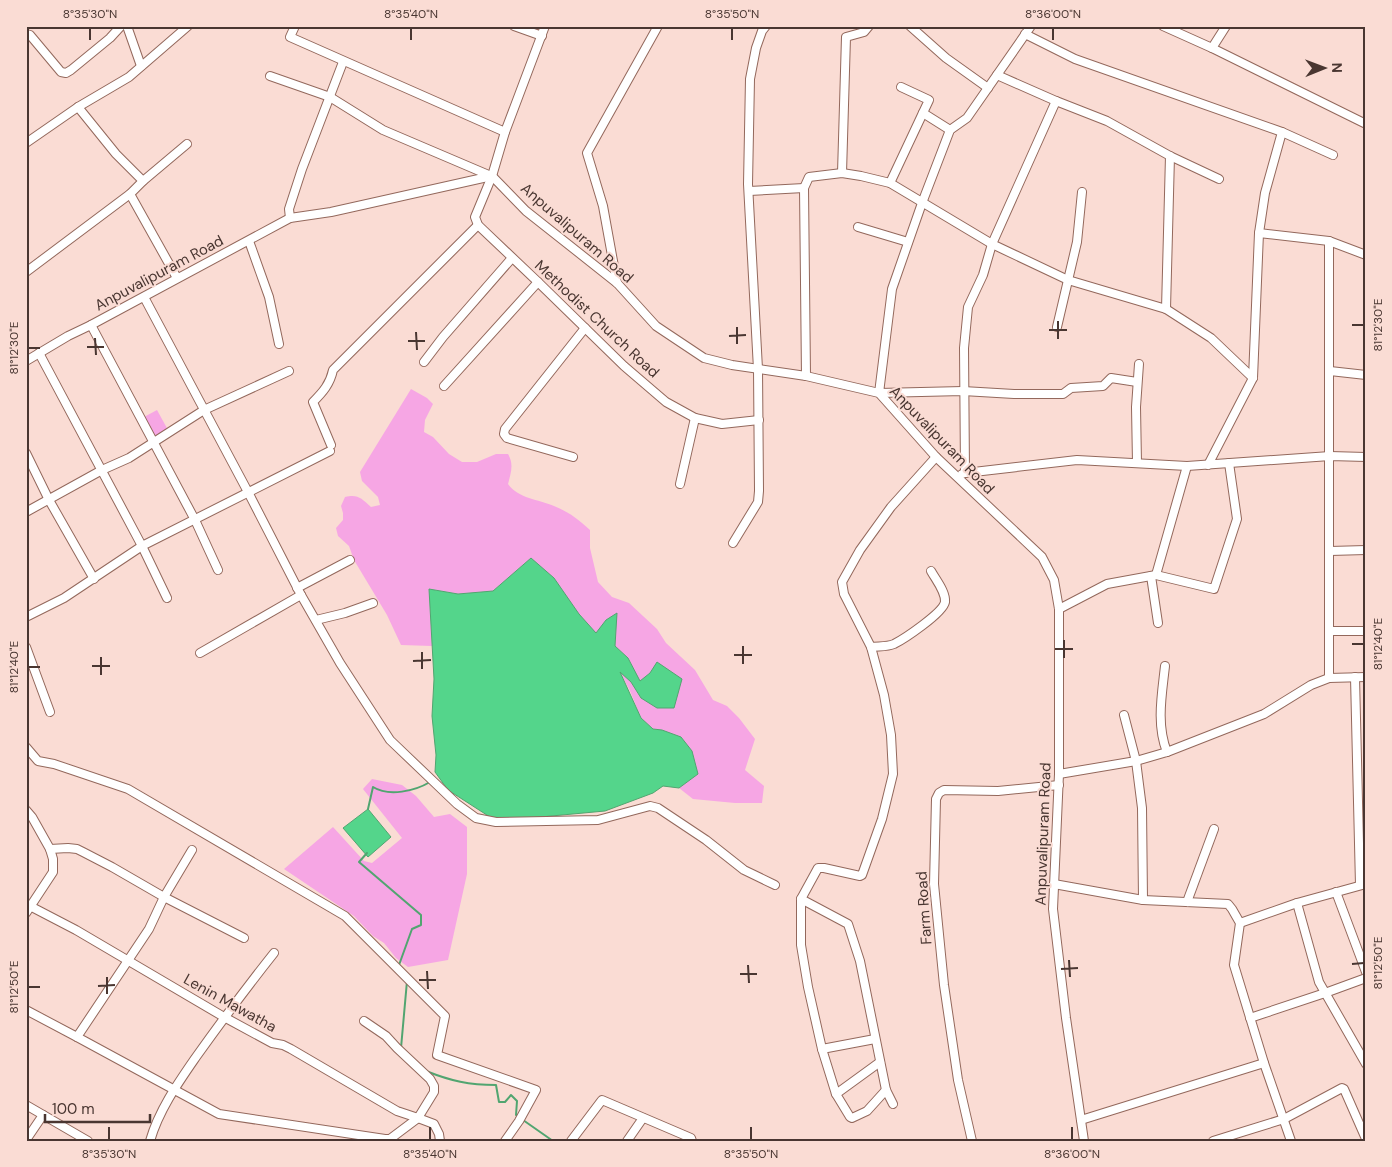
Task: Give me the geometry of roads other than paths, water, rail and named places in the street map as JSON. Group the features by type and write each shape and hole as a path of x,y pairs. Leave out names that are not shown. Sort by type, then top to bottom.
{"street":[{"path":"26,34 30,35 61,72 66,73 110,38 121,26"},
{"path":"127,26 141,66"},
{"path":"26,143 78,107 129,77 188,26"},
{"path":"295,26 290,37 505,132"},
{"path":"514,26 542,36"},
{"path":"26,617 64,598 142,546 331,448 313,402 327,386 333,370 478,225 475,217 492,176 505,132 542,36 544,26"},
{"path":"617,283 603,206 587,153 658,26"},
{"path":"733,543 758,502 759,490 758,369 749,191 750,79 756,48 762,31 766,26"},
{"path":"842,173 846,37 864,32 869,26"},
{"path":"910,26 946,58 988,88"},
{"path":"1031,26 967,118 950,130 892,289 879,393 963,391 1063,394 1071,388 1102,386 1111,378 1138,382"},
{"path":"1163,26 1366,124"},
{"path":"1212,48 1226,26"},
{"path":"1025,34 1075,59 1282,132 1333,155"},
{"path":"290,218 289,209 302,169 344,62"},
{"path":"997,75 1056,102 1108,121 1170,156 1219,179"},
{"path":"270,76 330,98 383,130 492,176"},
{"path":"890,183 929,100 900,87"},
{"path":"965,472 963,391 964,348 968,307 983,274 992,244 1056,102"},
{"path":"78,107 116,154 142,181"},
{"path":"923,114 950,130"},
{"path":"1208,464 1253,378 1259,233 1265,193 1282,132"},
{"path":"26,272 130,194 142,181 187,144"},
{"path":"1166,309 1170,156"},
{"path":"806,376 804,188 809,177 842,173 890,183 992,244 1068,280 1166,309 1210,338 1253,378"},
{"name":"Anpuvalipuram Road","path":"26,360 290,218 331,212 492,176 526,210 617,283 656,326 704,358 732,365 806,376 879,393 936,457 1042,557 1054,580 1059,609 1059,785 1053,909 1066,1018 1084,1141"},
{"path":"749,191 804,188"},
{"path":"1058,327 1076,242 1082,192"},
{"path":"130,194 177,278"},
{"name":"Methodist Church Road","path":"478,225 624,366 666,402 695,418 722,424 759,420"},
{"path":"858,227 908,242"},
{"path":"1259,233 1329,241 1366,255"},
{"path":"249,241 270,297 279,344"},
{"path":"1329,241 1329,678"},
{"path":"424,362 443,337 512,258"},
{"path":"444,386 538,282"},
{"path":"144,297 299,591 340,663 390,740 457,804 476,818 496,822 598,820 650,806 658,808 706,840 744,870 775,885"},
{"path":"91,325 195,520 218,570"},
{"path":"573,457 507,438 504,434 505,429 585,328"},
{"path":"39,353 142,546 167,598"},
{"path":"1137,464 1136,407 1139,364"},
{"path":"26,512 102,470 129,458 204,410 289,371"},
{"path":"1330,371 1366,375"},
{"path":"680,484 695,418"},
{"path":"26,453 49,500 94,579"},
{"path":"957,476 965,472 1077,460 1187,466 1330,456 1366,457"},
{"path":"886,1090 867,1111 852,1118 836,1094 822,1049 808,987 801,945 801,899 818,868 862,875 882,820 893,774 892,736 884,695 871,647 844,594 842,582 860,550 891,507 936,457"},
{"path":"1059,609 1107,584 1154,576 1214,588 1237,519 1229,463"},
{"path":"1158,623 1154,576 1187,466"},
{"path":"1330,551 1366,550"},
{"path":"200,653 350,560"},
{"path":"871,647 888,646 895,643 920,627 943,608 945,601 943,592 931,571"},
{"path":"316,620 373,603"},
{"path":"1330,631 1366,631"},
{"path":"26,647 50,712"},
{"path":"1165,666 1161,702 1162,735 1167,752"},
{"path":"1240,923 1297,903 1363,884 1355,677"},
{"path":"1059,774 1136,761 1167,752 1264,714 1311,685 1329,678 1366,677"},
{"path":"1124,716 1136,761 1142,808 1143,900"},
{"path":"26,747 38,761 54,764 128,789 344,916 445,1016 437,1055 536,1090 505,1141"},
{"name":"Farm Road","path":"972,1141 958,1080 944,985 934,884 936,799 939,793 944,790 998,790 1059,785"},
{"path":"26,810 50,849 53,859 53,872 28,907"},
{"path":"1187,902 1214,828"},
{"path":"50,849 77,849 244,938"},
{"path":"77,1037 149,929 164,897 192,850"},
{"path":"1054,884 1143,900 1228,904 1240,923 1234,965 1291,1141"},
{"path":"1336,892 1366,972"},
{"path":"801,899 848,924 860,961 886,1090 893,1104"},
{"path":"1297,903 1319,982 1365,1061"},
{"name":"Lenin Mawatha","path":"28,907 76,930 272,1043 291,1048 397,1112 434,1124 440,1141"},
{"path":"150,1141 154,1128 174,1089 224,1017 274,953"},
{"path":"1250,1018 1325,994 1366,978"},
{"path":"26,1010 219,1114 390,1139 418,1118 434,1092 434,1086 430,1079 396,1048 386,1036 364,1021"},
{"path":"822,1049 875,1039"},
{"path":"836,1094 880,1062"},
{"path":"1081,1120 1264,1062"},
{"path":"1213,1141 1284,1119 1344,1088 1366,1139"},
{"path":"571,1141 602,1100 691,1138 692,1141"},
{"path":"26,1105 88,1141"},
{"path":"26,1140 43,1114"},
{"path":"626,1141 643,1118"}],"waterway":[{"path":"368,809 373,787 387,792 402,792 430,782"},
{"path":"367,853 359,862 421,915 421,925 412,929 399,965"},
{"path":"401,1048 407,981"},
{"path":"426,1071 460,1082 496,1085 499,1102 505,1102 511,1095 517,1101 516,1115 519,1117"},
{"path":"523,1120 553,1141"}]}
